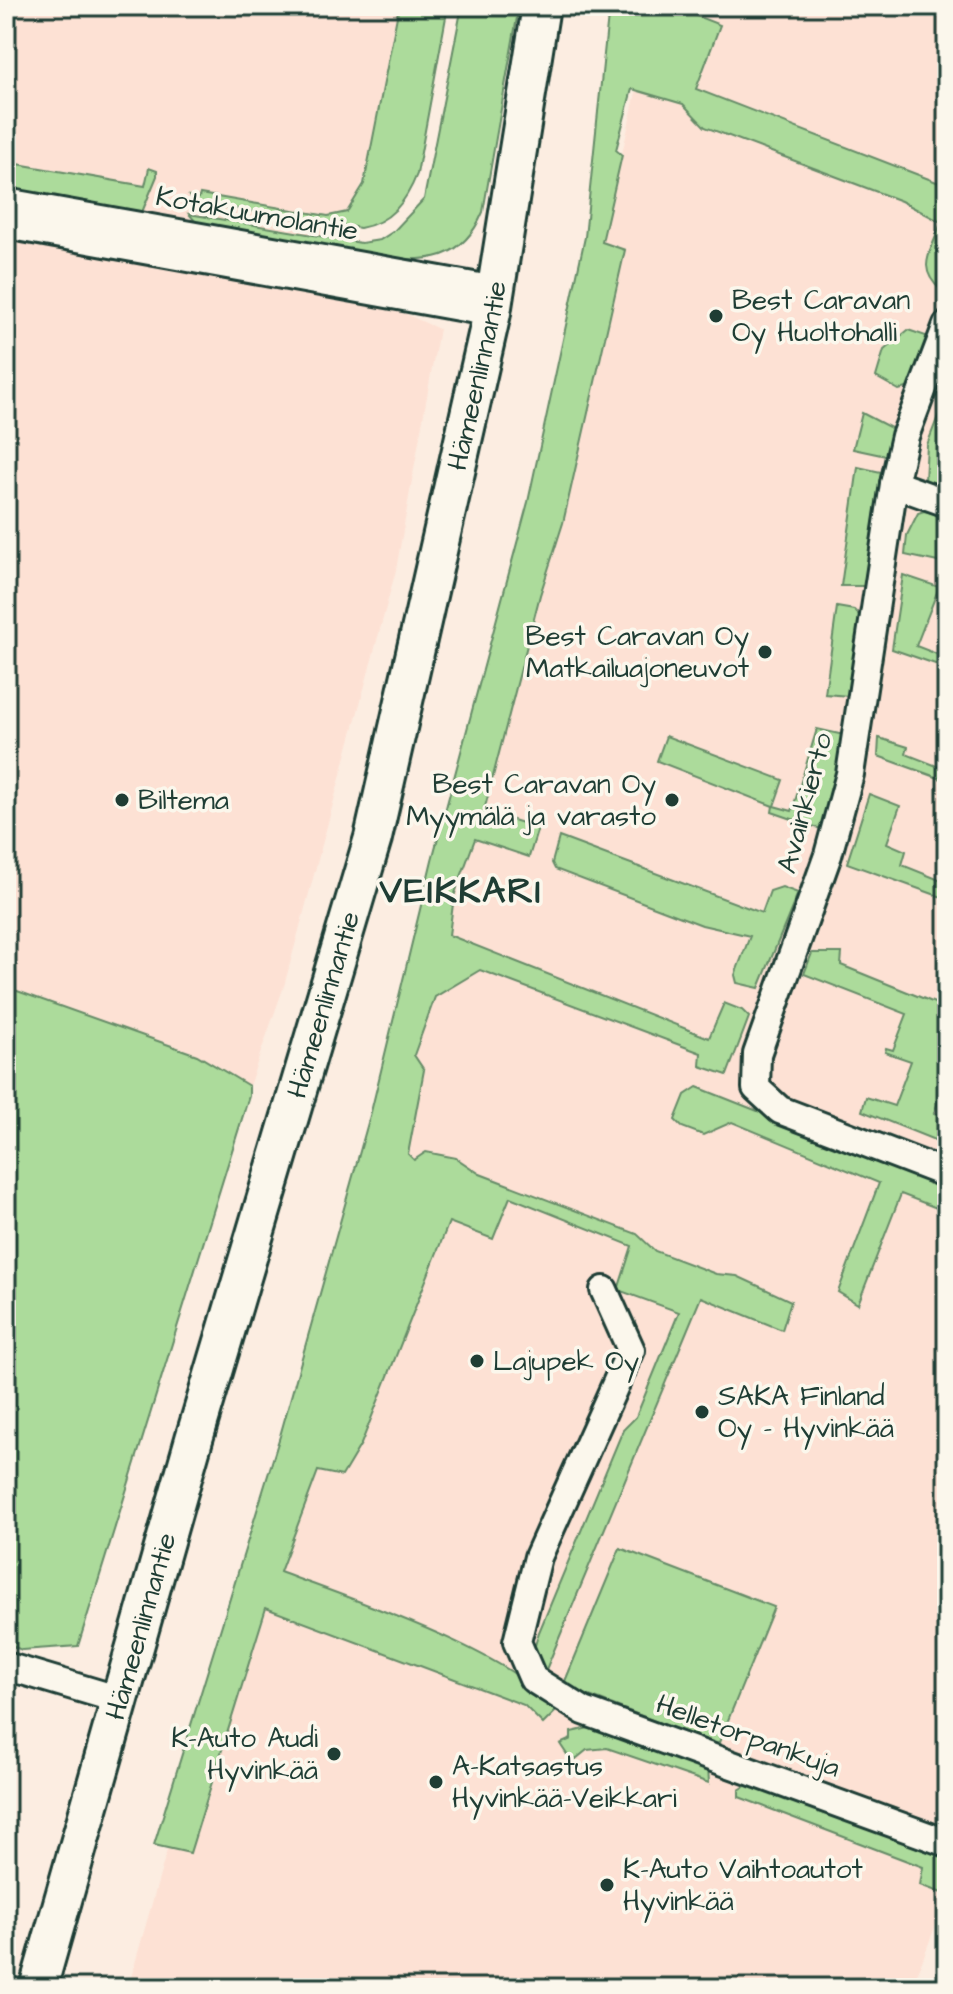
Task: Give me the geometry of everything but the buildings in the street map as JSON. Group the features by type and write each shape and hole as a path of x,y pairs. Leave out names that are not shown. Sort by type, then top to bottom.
{"main road":[{"name":"Hämeenlinnantie","path":"38,1988 373,838 494,301 541,6"}],"street":[{"name":"Kotakuumolantie","path":"6,202 494,301"},
{"name":"Kotakuumolantie","path":"6,225 494,301"},
{"name":"Avainkierto","path":"947,325 905,436 894,484 850,774 828,855 757,1054 756,1088 780,1110 947,1174"},
{"path":"894,484 947,503"},
{"name":"Helletorpankuja","path":"604,1290 631,1350 538,1557 517,1642 533,1679 584,1711 947,1843"},
{"path":"6,1666 120,1700"}],"shaded area":[{"path":"6,6 399,6 371,158 356,200 348,254 6,195"},
{"path":"673,6 947,6 947,1895 912,1988 128,1988 516,617 637,88"},
{"path":"6,237 395,309 439,329 396,570 284,986 249,1086 197,1055 6,987"}],"green space":[{"path":"399,6 448,6 417,174 396,210 380,221 360,228 192,202 189,196 199,198 200,194 328,216 347,212 364,184"},
{"path":"462,6 519,6 483,212 472,232 456,248 442,255 421,259 361,256 202,229 189,214 361,243 380,240 394,231 424,199"},
{"path":"609,6 698,6 694,15 720,25 696,89 947,186 947,290 941,290 933,281 927,266 941,222 901,201 705,127 683,104 632,89 616,150 622,155 602,242 625,250 563,523 540,595 484,811 538,828 529,857 475,839 454,896 449,935 709,1038 724,1003 742,1010 749,1017 727,1075 700,1066 701,1053 480,970 435,997 414,1055 424,1070 408,1154 414,1160 426,1152 456,1158 480,1174 637,1234 655,1251 716,1274 737,1276 791,1301 782,1330 701,1297 545,1672 533,1652 539,1632 623,1430 636,1417 679,1312 618,1290 632,1246 510,1197 493,1239 449,1222 361,1444 342,1476 318,1471 280,1572 387,1612 472,1649 509,1670 537,1691 555,1712 543,1724 524,1705 266,1608 190,1853 154,1845 280,1436 371,1112 432,860 528,502 585,237"},
{"path":"6,162 145,186 149,168 157,171 157,176 140,217 8,190"},
{"path":"908,330 929,337 911,387 899,390 876,377 884,350"},
{"path":"947,393 947,489 925,481 927,445"},
{"path":"862,413 893,429 886,456 853,449"},
{"path":"858,467 881,472 864,586 841,586"},
{"path":"924,511 947,516 947,564 905,555 907,535 918,513"},
{"path":"903,575 939,587 916,646 947,658 947,668 892,649"},
{"path":"837,607 854,610 860,616 849,696 825,694"},
{"path":"817,729 844,735 834,789 821,829 772,812 773,806 657,761 666,736 783,780 774,806 792,811"},
{"path":"879,738 908,747 906,754 947,770 947,781 878,756"},
{"path":"869,794 900,806 887,843 906,851 902,865 947,883 947,899 847,863"},
{"path":"559,837 762,913 770,891 782,887 798,893 759,988 737,983 735,975 750,936 702,925 555,869 552,863"},
{"path":"812,953 842,953 841,965 947,1008 947,1077 934,1113 947,1117 947,1145 862,1111 866,1097 894,1106 911,1061 885,1052 886,1048 893,1050 907,1014 804,974"},
{"path":"6,987 197,1055 249,1086 249,1096 78,1646 22,1650 6,1644"},
{"path":"697,1087 947,1186 947,1212 901,1194 858,1304 838,1292 879,1183 732,1122 703,1135 682,1127 675,1120 685,1095"},
{"path":"620,1548 774,1607 718,1745 563,1686"},
{"path":"602,1729 708,1765 709,1783 607,1748 587,1750 572,1762 560,1744 571,1739 571,1732"},
{"path":"752,1782 947,1851 947,1895 920,1885 923,1867 739,1797 739,1790"}],"place":[{"name":"Best Caravan Oy Huoltohalli","path":"716,316"},
{"name":"Best Caravan Oy Matkailuajoneuvot","path":"765,652"},
{"name":"Biltema","path":"122,800"},
{"name":"Best Caravan Oy Myymälä ja varasto","path":"672,800"},
{"name":"Lajupek Oy","path":"477,1361"},
{"name":"SAKA Finland Oy - Hyvinkää","path":"702,1412"},
{"name":"K-Auto Audi Hyvinkää","path":"334,1754"},
{"name":"A-Katsastus Hyvinkää-Veikkari","path":"436,1782"},
{"name":"K-Auto Vaihtoautot Hyvinkää","path":"607,1885"}],"district":[{"name":"VEIKKARI","path":"461,891"}]}
